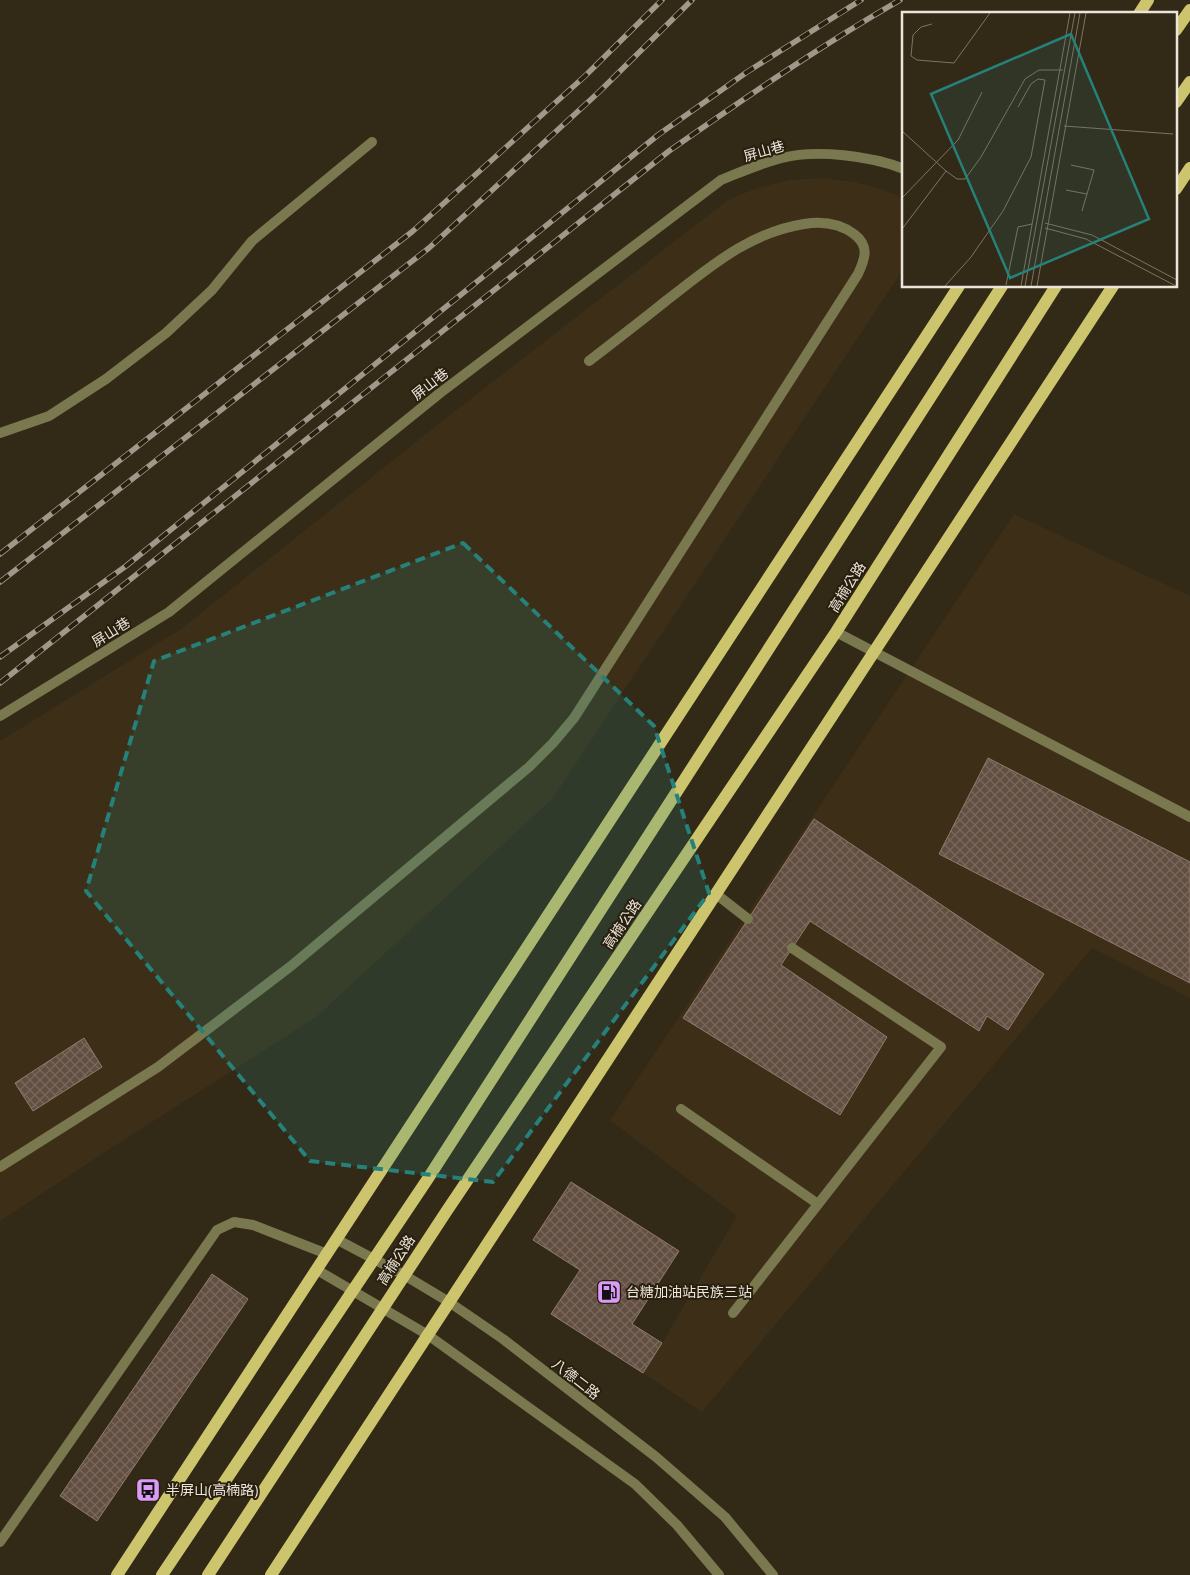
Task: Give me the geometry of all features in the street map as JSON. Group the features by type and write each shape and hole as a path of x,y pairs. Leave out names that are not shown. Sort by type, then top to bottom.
{"main road":[{"path":"1140,12 1148,0"},
{"path":"1178,27 1190,10"},
{"path":"1178,99 1190,82"},
{"path":"1178,186 1190,168"},
{"path":"117,1575 958,288"},
{"name":"高楠公路","path":"162,1575 437,1163 1001,288"},
{"name":"高楠公路","path":"208,1575 382,1308 836,632 1055,288"},
{"path":"271,1575 874,652 1109,288"}],"street":[{"path":"0,434 49,416 106,379 158,338 212,290 252,240 372,142"},
{"name":"屏山巷","path":"0,716 169,612 440,393 721,180 784,157 822,154 856,157 891,164 902,168"},
{"path":"0,1167 158,1068 276,978 529,767 553,743 574,718 858,274 864,261 865,248 860,239 851,232 838,225 818,222 787,227 752,240 720,259 589,361"},
{"path":"836,632 1190,817"},
{"path":"716,894 748,919"},
{"path":"733,1313 941,1047 792,948"},
{"path":"681,1109 818,1204"},
{"path":"0,1542 217,1230 234,1222 253,1225 327,1254"},
{"name":"八德二路","path":"336,1239 404,1275 492,1331 656,1457 725,1517 773,1575"},
{"path":"317,1270 428,1335 635,1484 677,1525 719,1575"}],"highlighted area":[{"path":"463,543 654,726 709,893 493,1182 310,1161 86,891 154,661"}],"shaded area":[{"path":"823,178 854,182 902,197 902,271 553,798 316,1017 0,1221 0,741 181,629 455,411 728,200 757,188 789,180"},
{"path":"1014,514 1190,596 1190,998 1092,948 702,1412 643,1373 737,1216 610,1120"}],"building":[{"path":"988,758 1190,862 1190,983 939,854"},
{"path":"814,819 1044,974 1008,1030 987,1016 979,1031 810,921 781,965 887,1037 840,1115 683,1018"},
{"path":"84,1038 102,1067 33,1111 15,1083"},
{"name":"台糖加油站民族三站","path":"571,1182 679,1251 632,1324 662,1343 643,1373 551,1314 580,1270 533,1240"},
{"path":"212,1274 248,1299 97,1521 60,1496"}],"railway":[{"path":"0,554 413,231 585,76 662,0"},
{"path":"0,582 429,248 599,92 692,0"},
{"path":"0,657 126,566 658,135 747,72 861,0"},
{"path":"0,683 669,151 812,54 900,0"}],"place":[{"name":"台糖加油站民族三站","path":"609,1292"},
{"name":"半屏山(高楠路)","path":"148,1490"}]}
